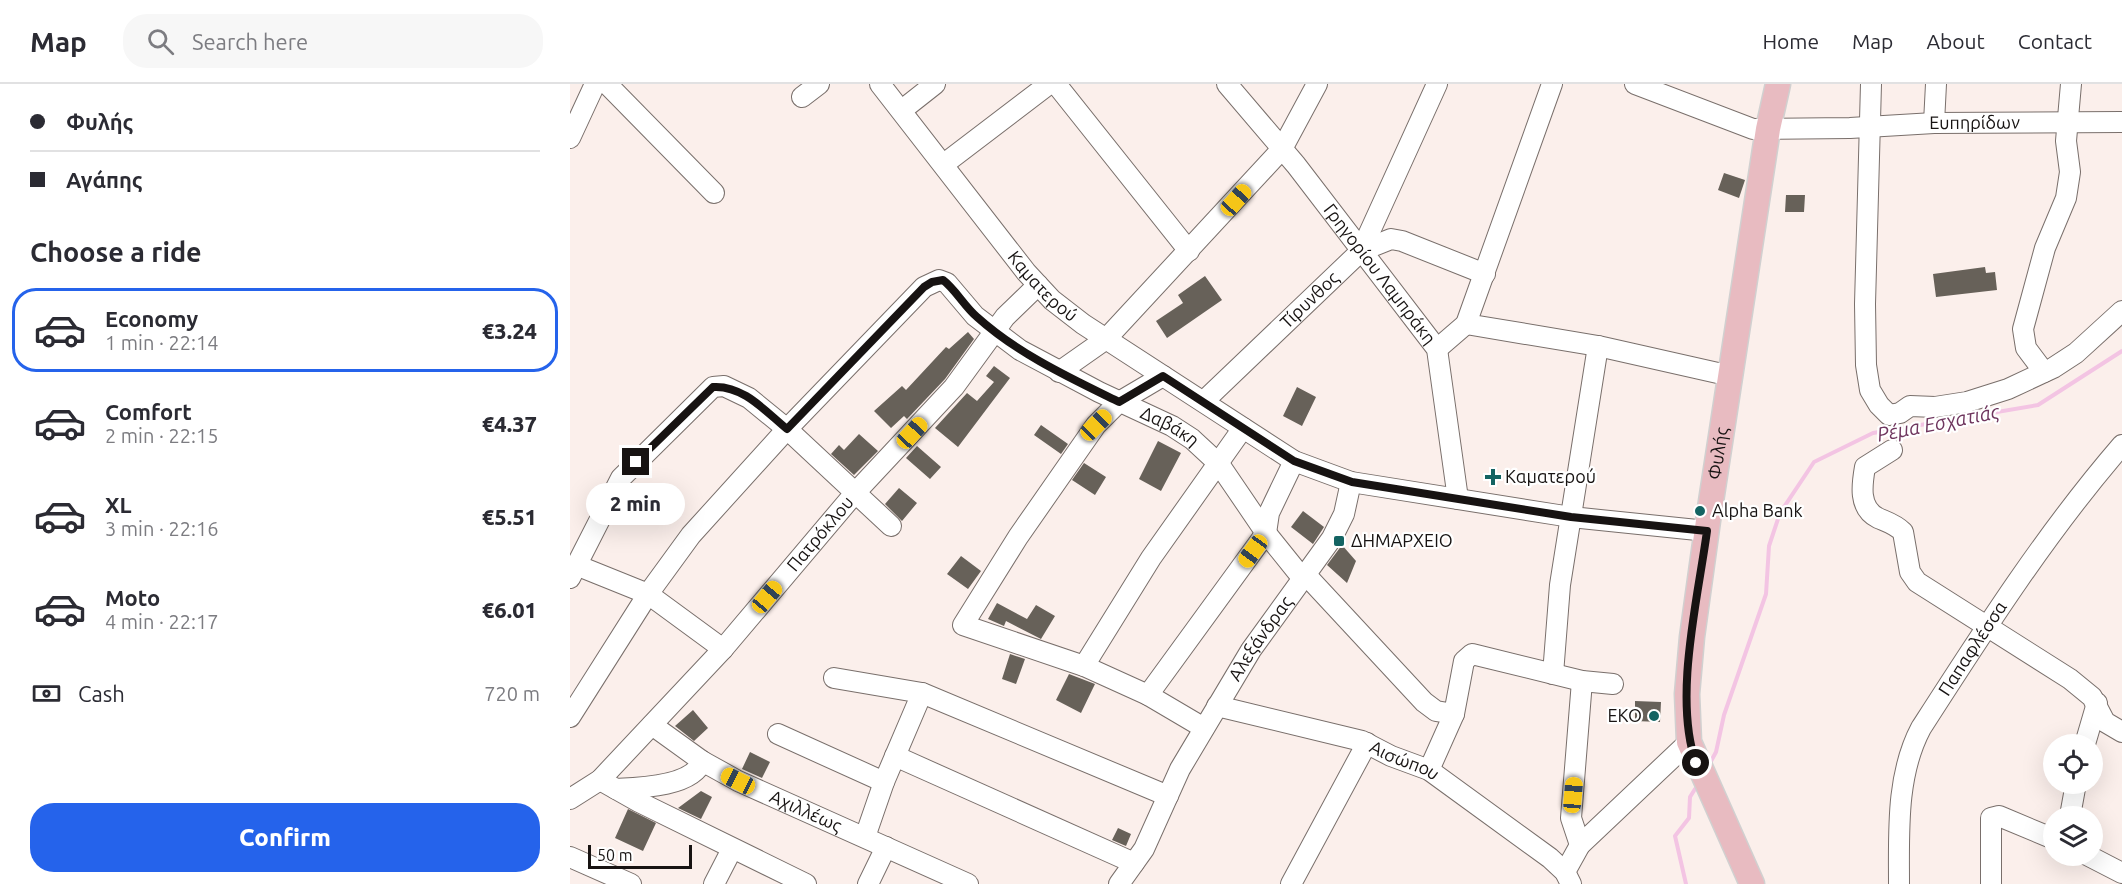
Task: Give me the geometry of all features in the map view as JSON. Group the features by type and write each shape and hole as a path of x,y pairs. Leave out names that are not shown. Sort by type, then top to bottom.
{"main road":[{"name":"Φυλής","path":"1752,884 1689,742 1687,694 1692,637 1707,531 1768,129 1778,84"}],"street":[{"path":"570,138 595,84"},
{"path":"607,84 714,193"},
{"path":"802,97 819,84"},
{"name":"Καματερού","path":"880,84 1052,300 1106,339 1294,461 1352,482 1571,517 1707,531"},
{"path":"902,110 935,84"},
{"path":"944,164 1049,84"},
{"path":"1056,84 1189,251"},
{"name":"Γρηγορίου Λαμπράκη","path":"1227,84 1282,149 1437,349 1458,499"},
{"path":"1059,372 1106,339 1282,149 1317,84"},
{"name":"Τίρυνθος","path":"1204,401 1361,251 1437,84"},
{"path":"1437,349 1466,324 1552,84"},
{"name":"Ευπηρίδων","path":"1635,84 1753,129 1869,127 1934,123 2122,122"},
{"path":"1871,84 1866,365 1870,390 1879,405 1889,415 1910,406 1935,407 1968,402 2008,389 2044,372 2076,353 2122,310"},
{"path":"1934,123 1936,84"},
{"path":"2044,372 2026,348 2023,329 2045,248 2066,198 2070,172 2066,141 2070,122 2071,84"},
{"path":"1361,251 1391,239 1402,241 1485,274"},
{"name":"Δαβάκη","path":"787,429 924,287 939,280 947,283 975,316 994,332 1059,372 1185,433 1219,464 1266,533 1304,577 1424,702 1436,711 1454,714"},
{"name":"Πατρόκλου","path":"570,798 608,784 652,725 723,649 855,493 954,387 1010,311 1038,285"},
{"path":"1466,324 1598,346 1731,376"},
{"path":"1553,674 1560,585 1598,346"},
{"path":"1163,376 1119,402 1096,425 963,625 1084,666 1148,695 1204,728"},
{"path":"723,649 648,594 573,572 621,478 713,387 724,386 750,398 787,429 891,526"},
{"path":"1084,666 1151,558 1243,428"},
{"path":"570,717 648,594 691,535 787,429"},
{"name":"Παπαφλέσσα","path":"1899,884 1899,822 1912,745 1987,626 2073,502 2122,445"},
{"path":"1892,450 1865,467 1861,487 1862,498 1875,517 1887,521 1902,532 1910,572 1917,582 2070,679 2097,703 2105,722 2122,732"},
{"path":"1148,695 1266,533 1269,513 1294,461"},
{"name":"Αλεξάνδρας","path":"1119,884 1149,841 1180,769 1217,706 1265,628 1336,530 1344,514 1352,482"},
{"path":"1429,771 1446,738 1454,714 1464,661 1472,654 1582,681 1613,684"},
{"path":"834,678 922,693 1167,796"},
{"path":"1580,845 1571,818 1582,681"},
{"path":"865,837 884,782 922,693"},
{"path":"2088,734 2097,703"},
{"name":"Αισώπου","path":"1217,706 1293,726 1341,734 1429,771 1550,858 1568,878"},
{"name":"Αχιλλέως","path":"652,725 702,761 738,781 968,884"},
{"path":"778,734 884,782"},
{"path":"1568,878 1580,845 1689,742"},
{"path":"1291,884 1367,743"},
{"path":"895,756 1134,863"},
{"path":"608,784 672,783 688,776 702,761"},
{"path":"608,784 732,849 807,884"},
{"path":"1991,884 1991,818 1999,816 2043,834"},
{"path":"868,884 886,847"},
{"path":"714,884 732,849"},
{"path":"570,857 631,884"},
{"path":"2103,864 2122,874 2119,884"}],"building":[{"path":"1724,173 1745,180 1739,198 1718,190"},
{"path":"1786,195 1805,195 1804,212 1785,212"},
{"path":"1985,267 1986,273 1995,272 1997,290 1936,297 1933,274"},
{"path":"1205,276 1222,300 1167,338 1156,321 1183,303 1178,295"},
{"path":"968,332 974,339 945,379 907,419 904,416 891,428 874,411 902,386 906,390 946,347 949,349"},
{"path":"994,366 1010,378 958,447 935,428 967,393 977,401 994,382 986,376"},
{"path":"1297,387 1316,397 1302,426 1283,416"},
{"path":"1041,425 1068,444 1061,454 1034,435"},
{"path":"859,434 878,451 854,475 831,454 839,445 844,450"},
{"path":"1158,441 1181,453 1161,491 1139,479"},
{"path":"917,446 941,467 930,479 906,458"},
{"path":"1084,463 1106,477 1095,495 1072,480"},
{"path":"899,488 917,503 902,521 885,504"},
{"path":"1303,511 1324,527 1313,544 1291,527"},
{"path":"1342,545 1356,561 1347,583 1327,565"},
{"path":"961,556 981,571 968,589 947,574"},
{"path":"997,603 1027,619 1036,605 1055,616 1041,639 1006,621 1004,626 988,619"},
{"path":"1010,654 1025,659 1016,684 1002,679"},
{"path":"1069,674 1095,684 1081,713 1056,700"},
{"path":"1635,701 1661,702 1660,722 1635,721"},
{"path":"693,710 708,728 694,741 675,726"},
{"path":"750,752 770,762 762,778 742,769"},
{"path":"701,791 712,797 701,819 678,808"},
{"path":"628,809 656,823 643,851 615,838"},
{"path":"1118,828 1131,834 1126,846 1112,840"}],"waterway":[{"name":"Ρέμα Εσχατιάς","path":"1710,763 1716,752 1724,715 1766,594 1769,546 1780,513 1814,462 1873,433 2038,405 2122,351"},
{"name":"Ρέμα Εσχατιάς","path":"1686,884 1675,836 1689,818 1690,797 1695,789"}],"place":[{"name":"Καματερού","path":"1493,477"},
{"name":"Alpha Bank","path":"1700,511"},
{"name":"ΔΗΜΑΡΧΕΙΟ","path":"1339,541"},
{"name":"EKO","path":"1654,716"}],"route":[{"path":"636,462 713,387 724,386 736,390 750,398 787,429 924,287 929,283 943,280 975,316 994,332 1045,364 1119,402 1163,376 1294,461 1352,482 1571,517 1707,531 1692,637 1687,694 1689,742 1696,763"}]}
